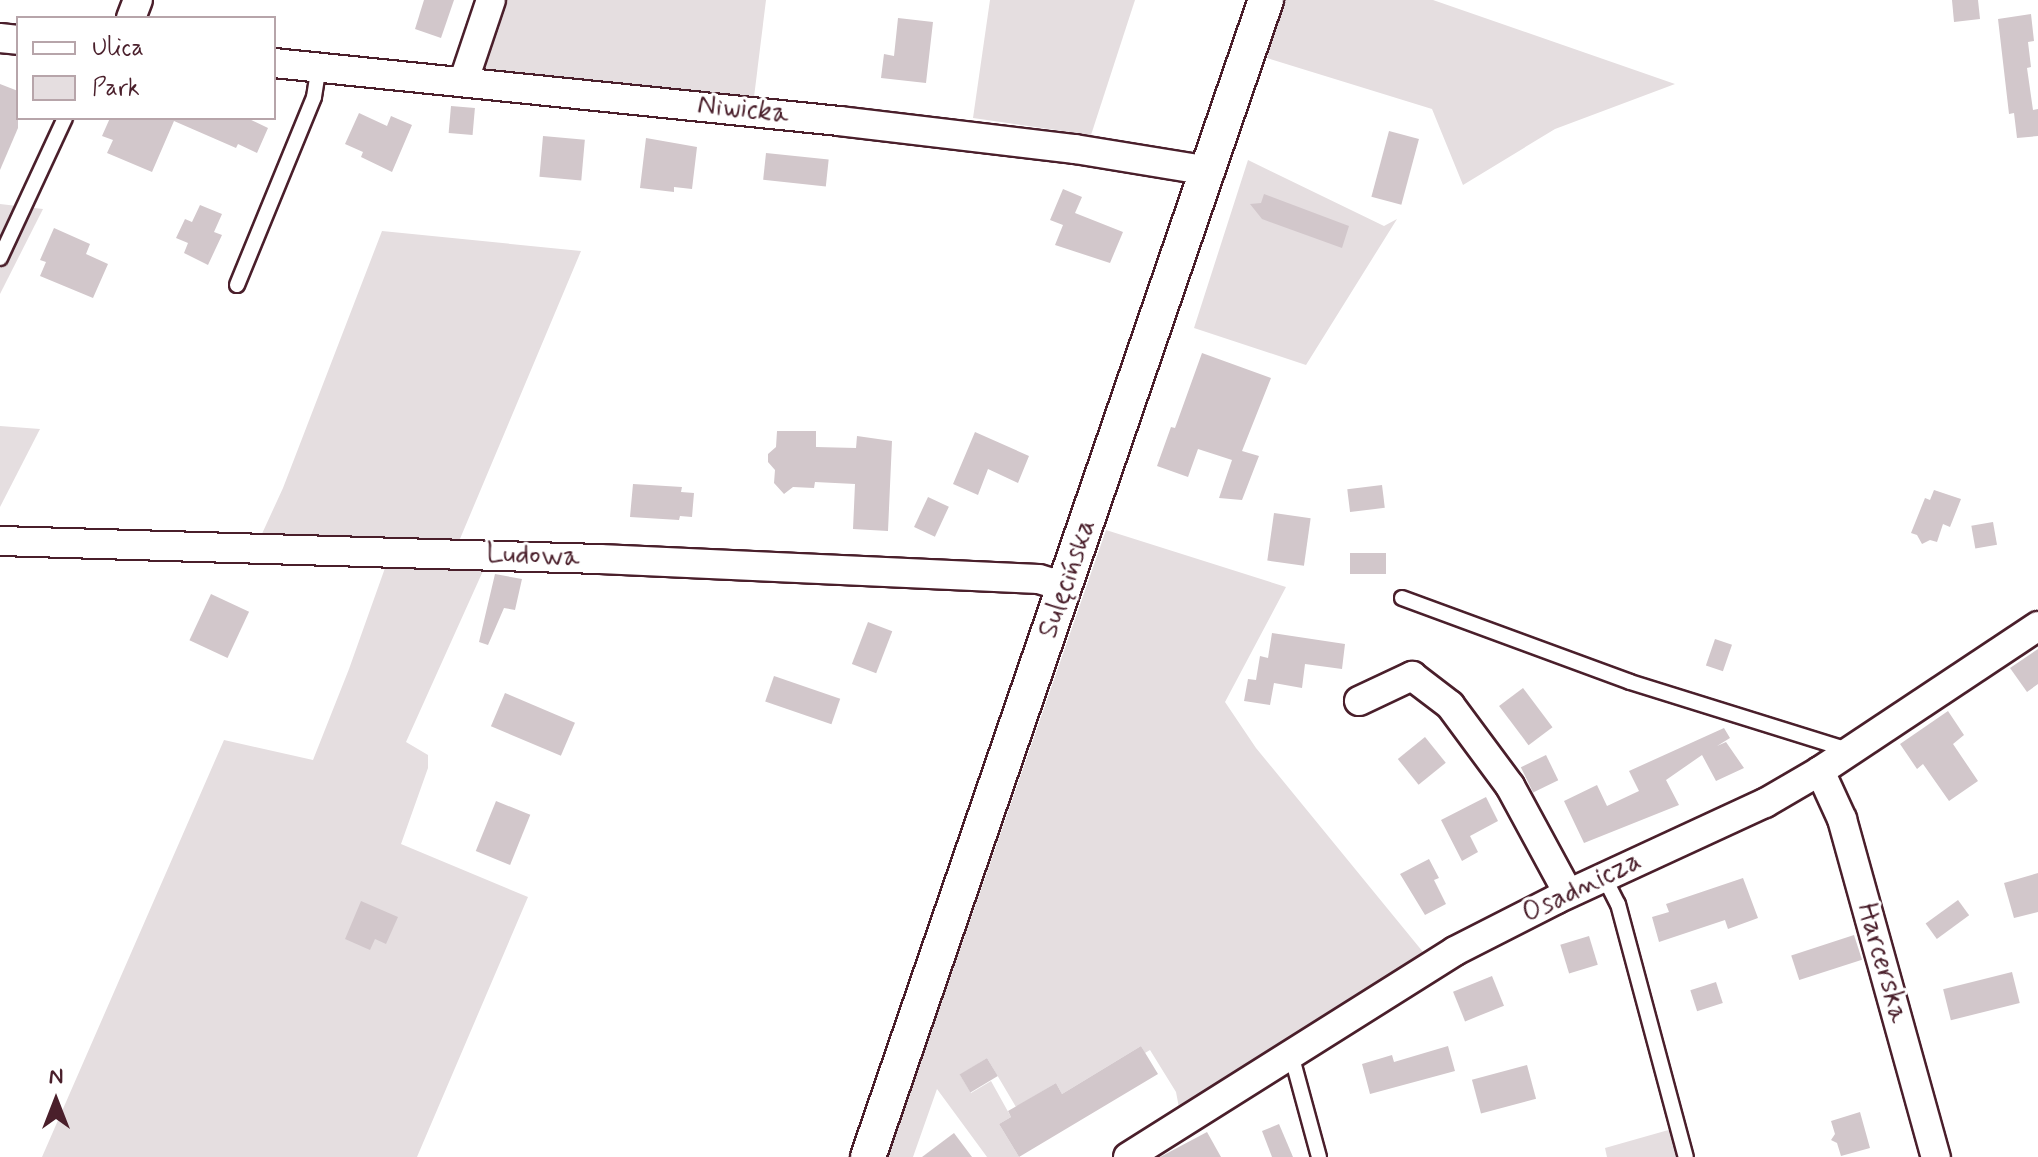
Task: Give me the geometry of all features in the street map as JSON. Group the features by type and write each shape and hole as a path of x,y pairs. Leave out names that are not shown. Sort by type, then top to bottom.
{"street":[{"path":"464,80 491,0"},
{"name":"Sulęcińska","path":"868,1157 1210,171 1266,0"},
{"name":"Niwicka","path":"276,63 464,80 1075,149 1210,171"},
{"name":"Ludowa","path":"0,541 616,559 1039,579 1065,587"},
{"name":"Osadnicza","path":"1128,1157 1455,951 1568,893 1765,803 1820,771 2038,626"},
{"path":"1359,701 1412,676 1450,705 1510,786 1568,893"},
{"name":"Harcerska","path":"1820,771 1842,819 1936,1157"}],"lane":[{"path":"237,285 314,97 319,67"},
{"path":"0,258 64,120"},
{"path":"1402,598 1630,682 1850,751"},
{"path":"1604,877 1618,904 1686,1157"},
{"path":"1291,1054 1319,1157"}],"green space":[{"path":"502,0 766,0 754,97 479,70"},
{"path":"990,0 1135,0 1091,135 973,118"},
{"path":"1285,0 1433,0 1675,84 1555,129 1463,185 1432,109 1267,58"},
{"path":"1248,160 1384,226 1397,219 1306,365 1194,328"},
{"path":"0,204 43,209 0,294"},
{"path":"382,231 581,251 457,546 487,562 406,742 428,755 428,768 401,844 528,897 417,1157 42,1157 224,740 313,760 349,669 390,554 255,549 283,488"},
{"path":"0,426 40,429 0,507"},
{"path":"1106,530 1286,587 1225,702 1256,748 1423,952 1305,1035 1180,1113 1176,1092 1150,1050 1145,1053 1141,1046 1062,1094 1056,1083 1016,1107 987,1058 960,1075 971,1093 991,1081 1011,1117 999,1124 1019,1157 987,1157 937,1089 913,1157 888,1157"},
{"path":"1672,1129 1680,1157 1607,1157 1605,1148"}],"building":[{"path":"424,0 454,0 441,38 415,29"},
{"path":"1952,0 1978,0 1980,19 1954,22"},
{"path":"2031,14 2034,41 2028,42 2031,67 2027,68 2033,110 2038,109 2038,136 2017,138 2014,113 2009,114 1998,19"},
{"path":"898,18 933,22 926,83 881,78 884,54 894,56"},
{"path":"0,84 16,90 18,128 0,170"},
{"path":"451,106 475,108 473,135 449,133"},
{"path":"359,113 387,126 391,116 412,125 392,172 361,157 363,152 345,144"},
{"path":"109,120 251,120 268,128 257,153 238,144 236,148 174,121 152,172 107,153 113,140 102,136"},
{"path":"1389,131 1419,139 1401,205 1371,197"},
{"path":"543,136 585,140 581,181 539,177"},
{"path":"646,138 697,147 692,189 674,187 674,192 640,188"},
{"path":"766,153 829,160 826,186 763,180"},
{"path":"1063,189 1082,197 1075,213 1123,232 1110,263 1055,245 1063,225 1050,220"},
{"path":"1264,194 1349,226 1342,248 1262,219 1250,204 1261,203"},
{"path":"200,205 222,214 214,232 222,235 208,265 184,253 188,243 176,238 185,219 192,222"},
{"path":"54,228 90,244 86,254 108,264 93,298 40,276 46,262 40,260"},
{"path":"1202,353 1271,378 1242,451 1259,456 1242,500 1219,498 1232,460 1198,449 1188,477 1157,466 1171,427 1175,428"},
{"path":"777,431 816,431 816,447 856,448 857,436 892,441 888,531 853,529 855,484 815,482 814,488 793,487 784,494 774,483 775,470 768,462 768,454 776,447"},
{"path":"975,432 1029,456 1018,483 988,469 978,495 953,484"},
{"path":"633,484 682,487 681,492 694,493 692,517 680,516 679,520 630,517"},
{"path":"1382,485 1385,508 1350,512 1347,489"},
{"path":"1934,490 1961,499 1950,527 1943,524 1937,542 1930,540 1922,544 1917,535 1911,533 1925,498 1930,500"},
{"path":"928,497 949,507 935,537 914,527"},
{"path":"1274,513 1311,518 1304,566 1267,561"},
{"path":"1993,522 1997,545 1975,548 1971,526"},
{"path":"1350,553 1386,553 1386,574 1350,574"},
{"path":"495,574 522,579 515,610 504,608 488,645 479,642"},
{"path":"211,594 249,612 228,658 189,640"},
{"path":"868,622 892,631 876,673 852,664"},
{"path":"1272,633 1345,644 1342,669 1305,664 1302,688 1274,683 1270,705 1244,701 1248,679 1256,680 1260,656 1268,658"},
{"path":"1715,639 1732,645 1723,671 1706,665"},
{"path":"2038,649 2038,684 2027,692 2010,668"},
{"path":"774,676 840,699 831,724 765,702"},
{"path":"1523,688 1552,727 1529,745 1499,706"},
{"path":"505,693 575,723 561,756 491,726"},
{"path":"1948,711 1964,735 1953,744 1978,781 1949,801 1923,764 1917,769 1900,744"},
{"path":"1724,728 1730,738 1717,746 1726,742 1744,768 1716,781 1702,755 1666,780 1679,805 1584,843 1564,801 1597,785 1607,806 1639,791 1629,771"},
{"path":"1425,737 1446,763 1419,785 1398,759"},
{"path":"1546,755 1558,780 1533,792 1521,767"},
{"path":"1486,797 1498,821 1470,836 1478,852 1462,861 1441,820"},
{"path":"496,801 530,815 510,865 476,851"},
{"path":"1429,859 1439,878 1434,880 1446,904 1425,915 1400,874"},
{"path":"2038,873 2038,912 2014,918 2004,883"},
{"path":"1743,878 1758,918 1728,929 1725,920 1659,942 1652,917 1669,912 1666,904"},
{"path":"1958,900 1969,915 1937,939 1926,924"},
{"path":"361,901 398,917 386,944 375,939 370,950 345,939"},
{"path":"1854,935 1862,960 1799,980 1791,955"},
{"path":"1589,936 1598,965 1569,973 1560,945"},
{"path":"2012,972 2020,1003 1951,1020 1943,989"},
{"path":"1492,976 1504,1006 1465,1021 1453,992"},
{"path":"1716,982 1723,1003 1697,1011 1690,990"},
{"path":"1141,1046 1158,1074 1019,1157 999,1124 1011,1117 1008,1111 1056,1083 1062,1094"},
{"path":"1448,1046 1455,1071 1370,1094 1362,1064 1392,1055 1394,1062"},
{"path":"987,1058 998,1076 970,1092 960,1074"},
{"path":"1527,1065 1536,1099 1481,1114 1472,1080"},
{"path":"1860,1112 1870,1148 1841,1156 1837,1143 1831,1140 1835,1134 1831,1121"},
{"path":"1279,1124 1293,1157 1272,1157 1262,1131"},
{"path":"1207,1132 1221,1157 1160,1157"},
{"path":"954,1133 972,1157 922,1157"}]}
